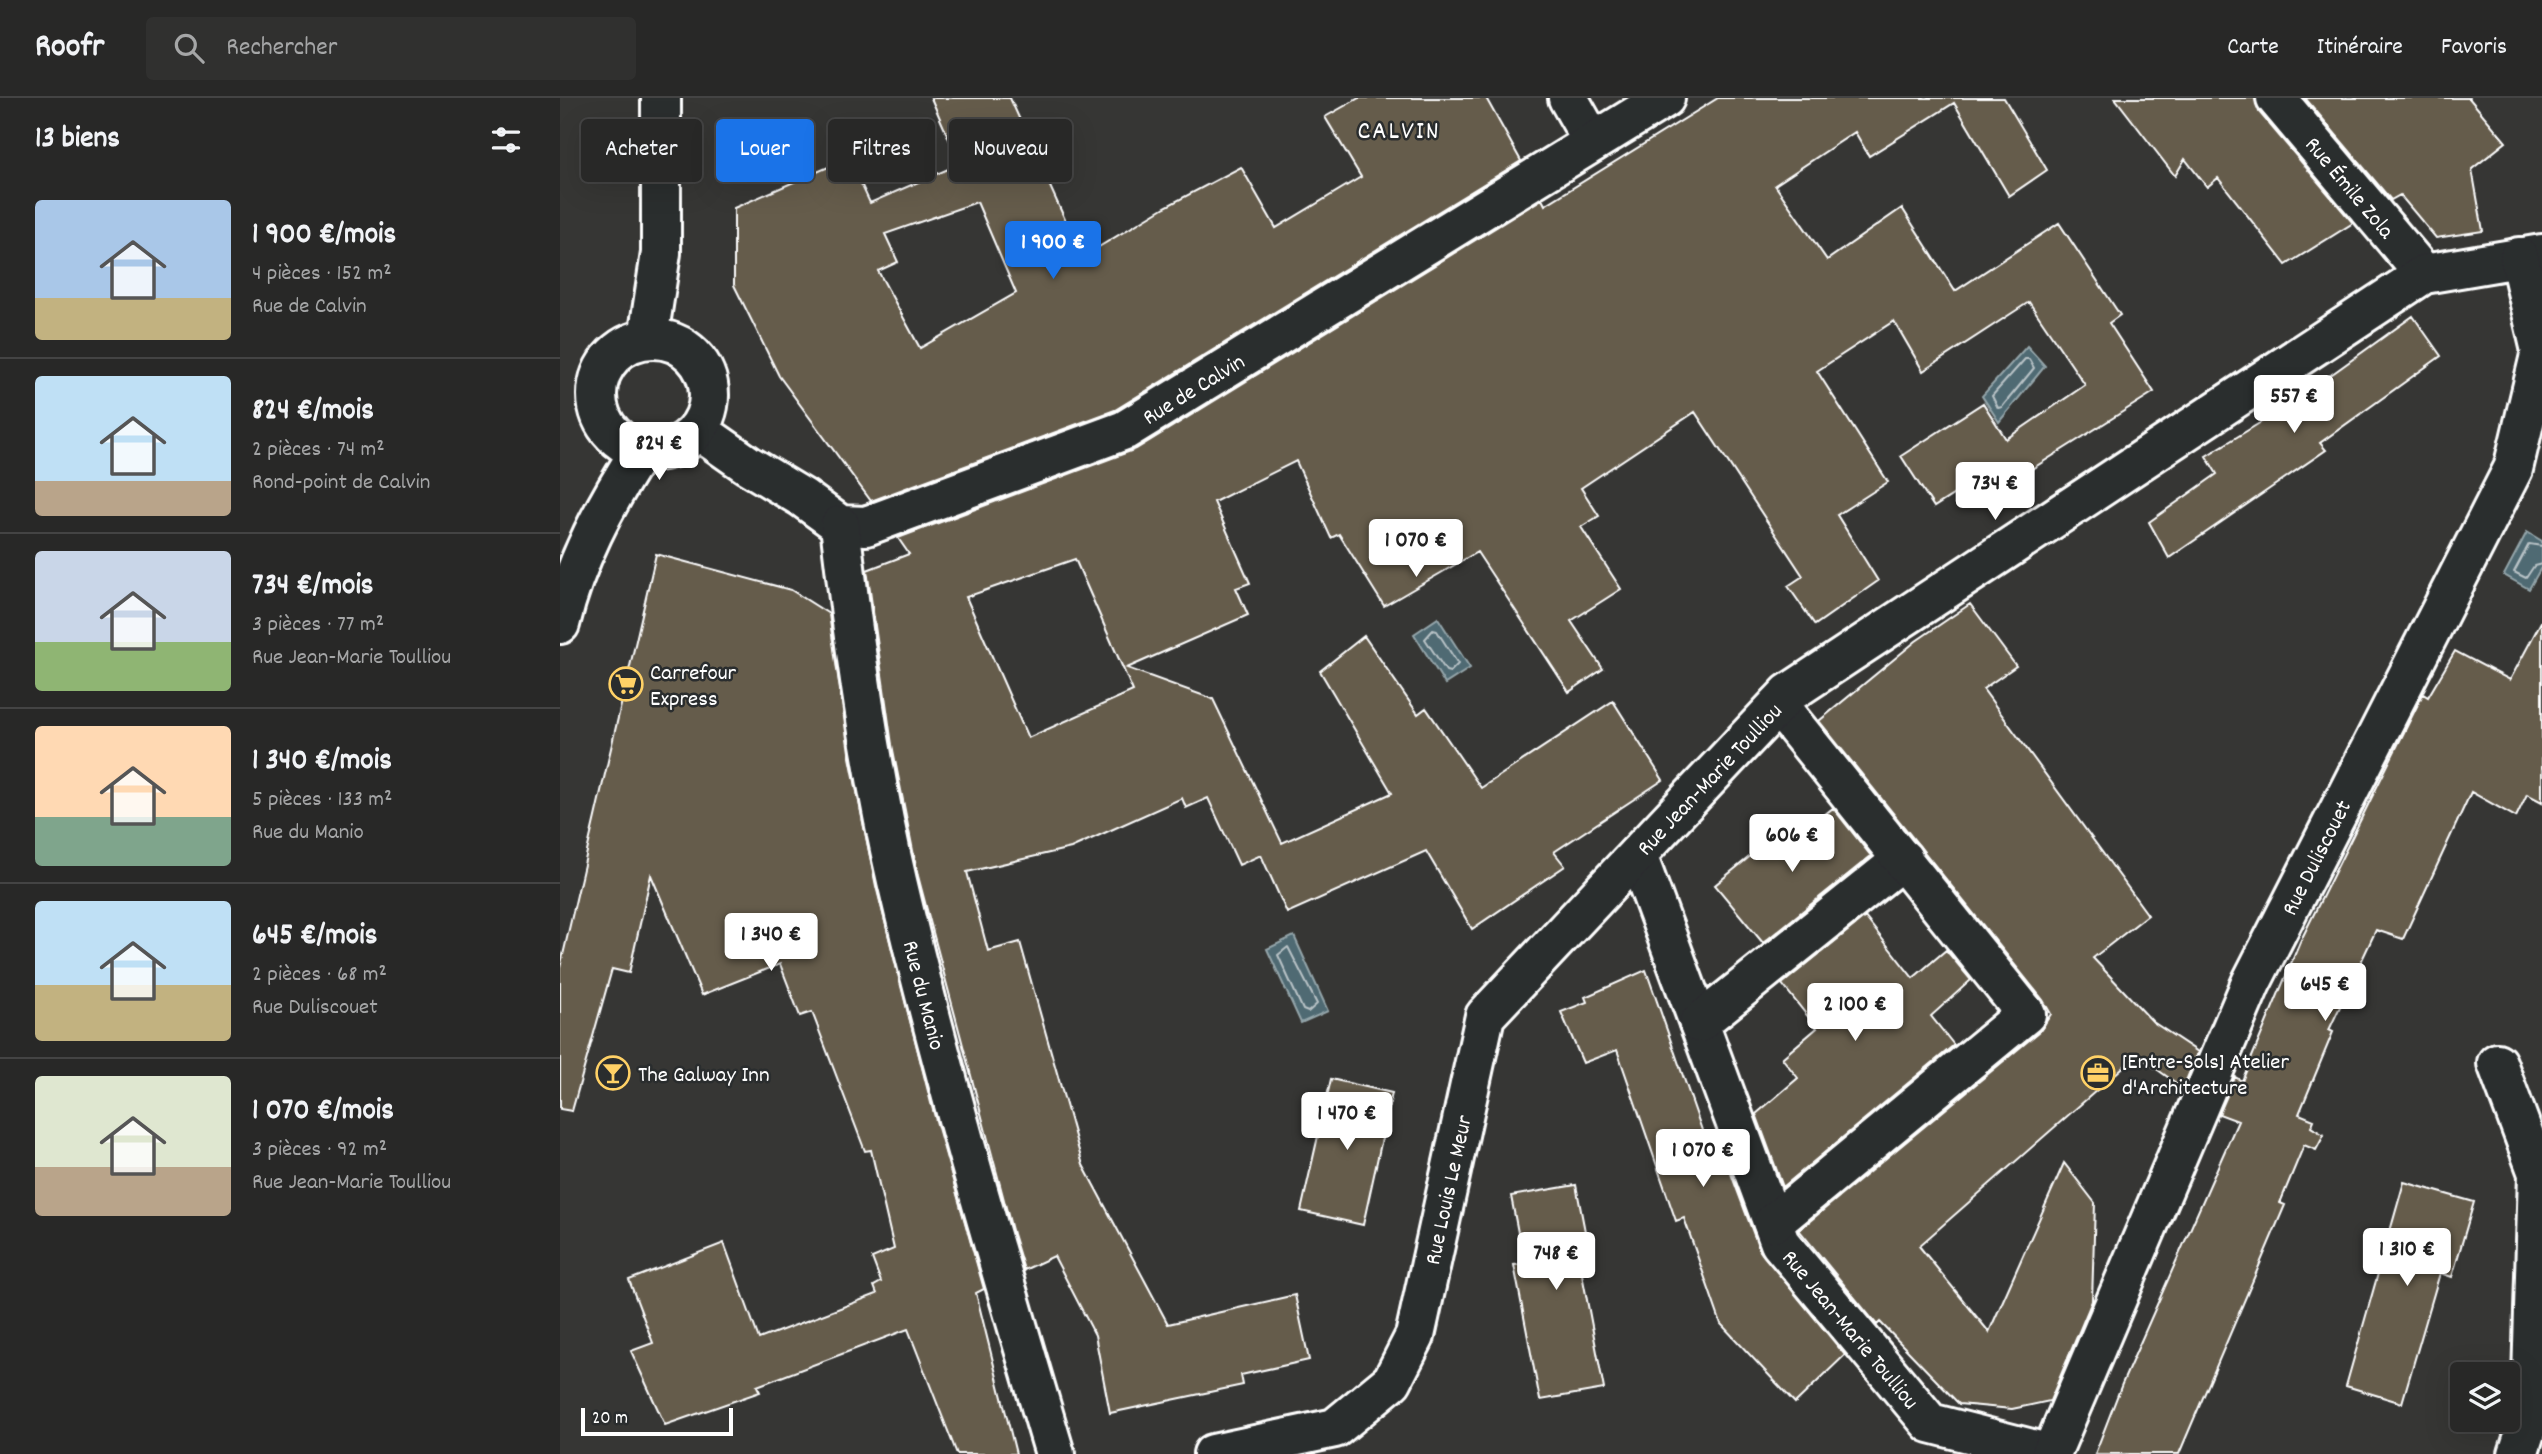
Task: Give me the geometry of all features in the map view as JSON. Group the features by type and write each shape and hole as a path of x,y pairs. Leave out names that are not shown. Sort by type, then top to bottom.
{"street":[{"path":"648,338 661,253 661,98"},
{"path":"1568,98 1593,142"},
{"name":"Rue de Calvin","path":"840,525 866,526 1125,430 1665,98"},
{"name":"Rue Émile Zola","path":"2276,98 2424,274"},
{"path":"2424,274 2530,256"},
{"name":"Rue Duliscouet","path":"2051,1454 2251,983 2513,469 2541,351 2530,256"},
{"name":"Rue Jean-Marie Toulliou","path":"2051,1454 1930,1423 1780,1244 1637,855 1788,693 2424,274"},
{"path":"648,338 674,342 695,357 707,380 708,406 698,430 682,444 661,452 639,451 616,439 600,418 596,391 604,365 623,346 648,338"},
{"path":"698,430 840,525"},
{"path":"562,610 606,504 639,451"},
{"name":"Rue du Manio","path":"840,525 857,674 897,880 988,1226 1055,1454"},
{"path":"1773,1223 2026,1014 1778,705"},
{"name":"Rue Louis Le Meur","path":"1213,1454 1335,1428 1392,1381 1415,1336 1485,1016 1637,855"},
{"path":"1699,1023 1903,859"},
{"path":"2497,1063 2538,1173 2536,1416 2518,1454"}],"water":[{"path":"2027,346 2045,366 1999,422 1982,396"},
{"path":"2527,532 2542,541 2542,566 2529,589 2504,575"},
{"path":"1438,618 1470,668 1445,684 1414,634"},
{"path":"1294,936 1328,1011 1301,1023 1267,949"}],"building":[{"path":"931,98 1010,98 1020,119 949,119 949,139"},
{"path":"1359,98 1486,98 1521,161 1115,410 871,501 779,376 734,285 734,208 794,182 814,182 814,173 828,167 828,182 860,182 870,203 918,182 935,182 935,175 949,169 949,182 1048,182 1082,257 1165,207 1241,167 1276,228 1361,177 1325,117","holes":["977,202 1016,293 920,348 878,271 898,262 885,234"]},
{"path":"1718,98 2004,98 2047,170 2009,196 1954,103 1869,156 1855,132 1775,185 1827,260 1902,208 1955,291 2059,223 2120,315 2109,323 2154,392 2011,482 2000,465 1934,507 1901,456 1983,403 2006,439 2085,385 2029,302 1923,371 1894,321 1817,371 1888,482 1837,515 1878,581 1815,625 1788,586 1803,576 1695,412 1581,488 1599,516 1581,527 1621,589 1571,621 1603,669 1569,692 1477,552 1384,606 1339,534 1331,538 1296,461 1214,502 1250,583 1236,588 1248,615 1127,668 1213,699 1282,843 1392,793 1320,671 1364,636 1418,714 1426,708 1481,788 1613,701 1663,780 1554,852 1565,866 1472,929 1426,851 1287,913 1261,855 1239,865 1208,798 1186,808 1182,798 1071,848 967,872 988,951 1020,942 1083,1165 1168,1324 1295,1295 1309,1360 1241,1375 1243,1385 1110,1413 1095,1335 1054,1256 1024,1270 1013,1234 918,876 892,745 867,570 909,554 898,538 1136,449 1542,199 1545,205","holes":["1075,559 1133,691 1028,738 966,597"]},
{"path":"2115,98 2255,98 2259,112 2353,223 2286,265 2218,178 2207,187 2185,159 2175,176"},
{"path":"2305,98 2469,98 2506,142 2472,169 2483,231 2436,238 2400,195 2391,200"},
{"path":"2413,316 2441,356 2320,443 2326,450 2169,558 2149,522 2217,474 2206,456 2289,405"},
{"path":"656,554 791,590 829,614 849,752 876,886 931,1103 984,1289 976,1293 1016,1454 957,1454 908,1329 757,1386 760,1392 665,1425 631,1351 653,1343 629,1280 724,1243 759,1339 877,1294 874,1286 881,1282 872,1258 894,1249 871,1150 865,1151 812,1012 800,1016 780,964 702,995 651,875 629,973 612,969 572,1111 560,1109 560,968"},
{"path":"1970,604 2016,666 1983,689 2148,915 2093,958 2153,1022 2198,1052 2183,1088 2137,1055 1919,1246 1989,1332 2064,1163 2095,1203 2092,1301 2050,1401 2012,1409 1959,1404 1880,1322 1877,1325 1799,1230 2040,1031 2051,1014 2043,1000 1819,721 1916,641"},
{"path":"2542,620 2542,802 2527,794 2516,817 2471,792 2403,939 2376,930 2329,1030 2333,1032 2299,1114 2314,1120 2311,1127 2324,1135 2316,1150 2304,1145 2280,1203 2285,1205 2179,1454 2095,1454 2122,1384 2238,1121 2219,1114 2235,1077 2242,1081 2300,942 2423,694 2428,697 2455,651 2510,680"},
{"path":"1833,808 1871,856 1763,943 1715,885 1780,832 1791,841"},
{"path":"1865,917 1913,978 1946,950 1971,980 1931,1016 1954,1045 1783,1187 1756,1114 1798,1078 1782,1058 1817,1028 1782,984"},
{"path":"1646,970 1711,1156 1721,1147 1760,1251 1845,1355 1795,1403 1721,1324 1684,1218 1676,1221 1617,1050 1583,1063 1561,1012 1587,1002 1585,997"},
{"path":"1331,1079 1392,1093 1363,1225 1301,1211"},
{"path":"2404,1182 2474,1202 2452,1277 2440,1273 2402,1403 2346,1386"},
{"path":"1576,1185 1589,1252 1578,1253 1604,1389 1540,1400 1514,1265 1524,1264 1511,1196"}],"place":[{"name":"Carrefour Express","path":"626,684"},
{"name":"The Galway Inn","path":"613,1073"},
{"name":"[Entre-Sols] Atelier d'Architecture","path":"2098,1073"}],"district":[{"name":"CALVIN","path":"1399,129"}]}
